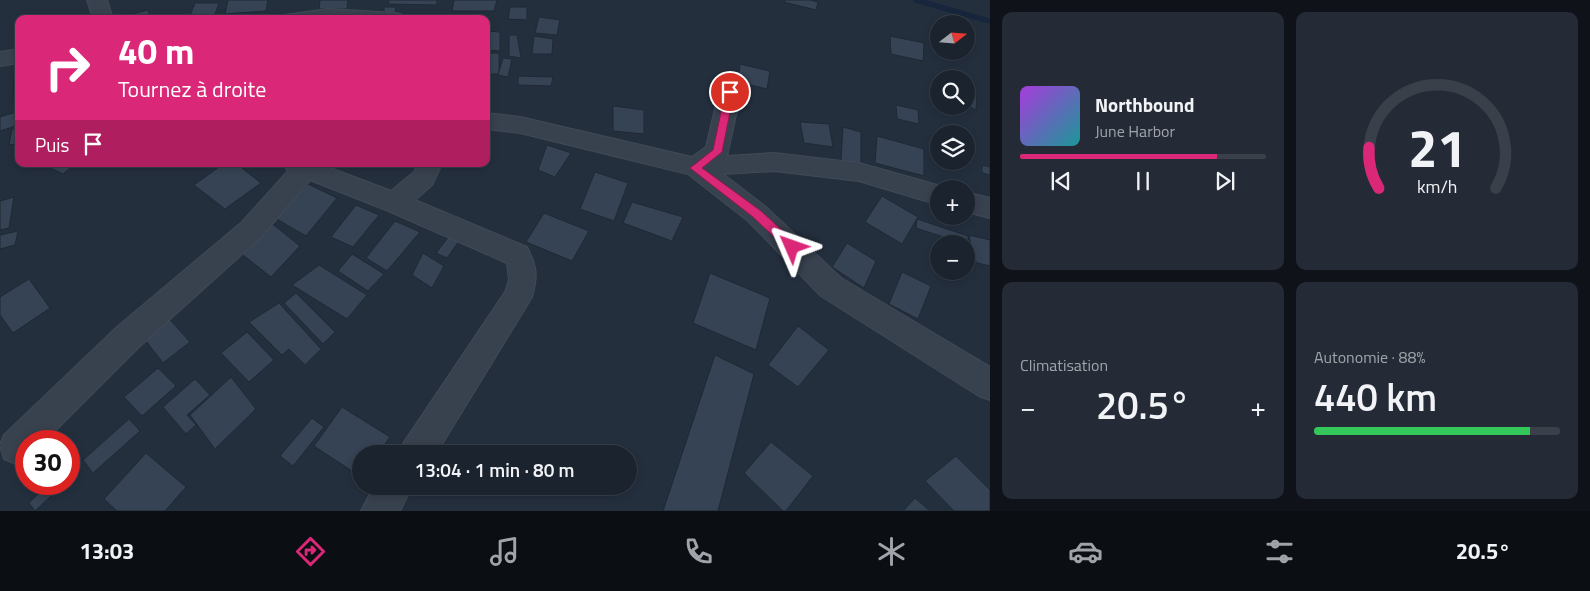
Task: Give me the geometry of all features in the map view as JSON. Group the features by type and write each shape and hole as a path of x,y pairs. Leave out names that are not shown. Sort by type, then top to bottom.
{"street":[{"path":"97,0 102,15"},
{"path":"0,60 15,57"},
{"path":"695,168 717,152 730,92"},
{"path":"490,121 520,125 695,168 774,162 858,172 930,192"},
{"path":"33,430 128,337 251,230 299,167"},
{"path":"303,167 396,202 517,255 521,263 523,280 518,298 422,445"},
{"path":"396,202 423,178 428,167"},
{"path":"695,168 757,214 831,287 990,386"},
{"path":"975,204 990,208"},
{"path":"379,511 389,495"}],"building":[{"path":"228,0 268,0 266,11 225,14"},
{"path":"320,0 348,0 347,9 319,9"},
{"path":"389,0 437,0 437,5 388,4"},
{"path":"454,0 497,0 494,11 452,11"},
{"path":"785,0 810,0 818,2 816,10 784,2"},
{"path":"195,3 219,3 215,15 190,15"},
{"path":"384,7 396,7 395,13 384,14"},
{"path":"510,7 527,7 527,20 508,19"},
{"path":"148,10 149,15 128,15"},
{"path":"539,17 560,20 557,35 535,33"},
{"path":"490,31 500,32 500,51 490,50"},
{"path":"509,35 517,35 521,58 509,56"},
{"path":"534,36 553,39 552,54 532,54"},
{"path":"890,36 924,43 923,61 891,54"},
{"path":"490,53 499,53 499,74 490,74"},
{"path":"503,58 512,59 508,77 498,75"},
{"path":"740,64 770,71 767,89 738,82"},
{"path":"14,76 15,101 13,102"},
{"path":"518,76 553,77 551,86 518,85"},
{"path":"975,94 977,95 975,110"},
{"path":"896,105 918,110 919,124 897,119"},
{"path":"613,106 644,110 644,134 613,131"},
{"path":"15,112 15,126 0,131 0,117"},
{"path":"800,122 829,124 833,147 804,143"},
{"path":"843,127 861,132 861,165 841,160"},
{"path":"12,129 15,129 15,144 9,145"},
{"path":"877,136 924,149 924,176 875,163"},
{"path":"547,145 571,153 555,177 538,170"},
{"path":"982,165 990,167 990,175 982,173"},
{"path":"48,167 71,167 63,174"},
{"path":"219,167 241,167 261,183 225,209 194,185"},
{"path":"595,172 628,183 614,221 580,209"},
{"path":"308,184 337,198 306,236 275,218"},
{"path":"882,196 918,217 902,244 865,222"},
{"path":"14,197 9,228 0,230 0,201"},
{"path":"632,202 683,217 672,241 623,223"},
{"path":"356,205 379,215 353,247 331,237"},
{"path":"544,213 589,231 572,261 526,242"},
{"path":"917,219 930,223 930,225 965,235 937,235 916,228"},
{"path":"395,221 420,232 387,271 366,258"},
{"path":"270,222 300,246 271,277 238,251"},
{"path":"18,231 15,245 0,249 0,235"},
{"path":"449,236 459,241 447,258 436,253"},
{"path":"975,236 990,240 990,266 975,262"},
{"path":"847,243 876,261 864,288 832,267"},
{"path":"423,253 444,266 432,288 412,275"},
{"path":"352,254 384,274 368,291 338,271"},
{"path":"319,265 367,295 347,319 292,285"},
{"path":"902,272 931,286 918,319 889,304"},
{"path":"710,273 770,298 756,350 693,323"},
{"path":"29,279 50,308 13,333 0,315 0,297"},
{"path":"296,293 335,332 323,344 284,303"},
{"path":"279,303 321,349 305,365 289,349 282,355 249,322"},
{"path":"163,312 190,342 163,363 139,332"},
{"path":"798,326 829,350 798,387 768,365"},
{"path":"247,332 274,360 249,382 221,353"},
{"path":"715,355 754,374 718,511 663,511"},
{"path":"158,368 176,386 142,416 124,397"},
{"path":"231,377 256,409 215,449 190,415"},
{"path":"195,379 210,395 187,415 196,425 186,434 163,407"},
{"path":"342,407 390,437 384,445 352,445 352,471 314,446"},
{"path":"312,418 324,427 293,466 280,456"},
{"path":"129,419 140,431 93,473 83,460"},
{"path":"771,442 813,476 786,511 783,511 744,473"},
{"path":"146,453 186,487 165,511 117,511 104,499"},
{"path":"956,456 990,490 990,511 954,511 925,481"},
{"path":"37,495 52,495 35,511 29,503"},
{"path":"915,498 930,511 903,511"}],"waterway":[{"path":"916,0 990,21"}],"route":[{"path":"730,92 717,152 695,168 757,214 792,247"}]}
